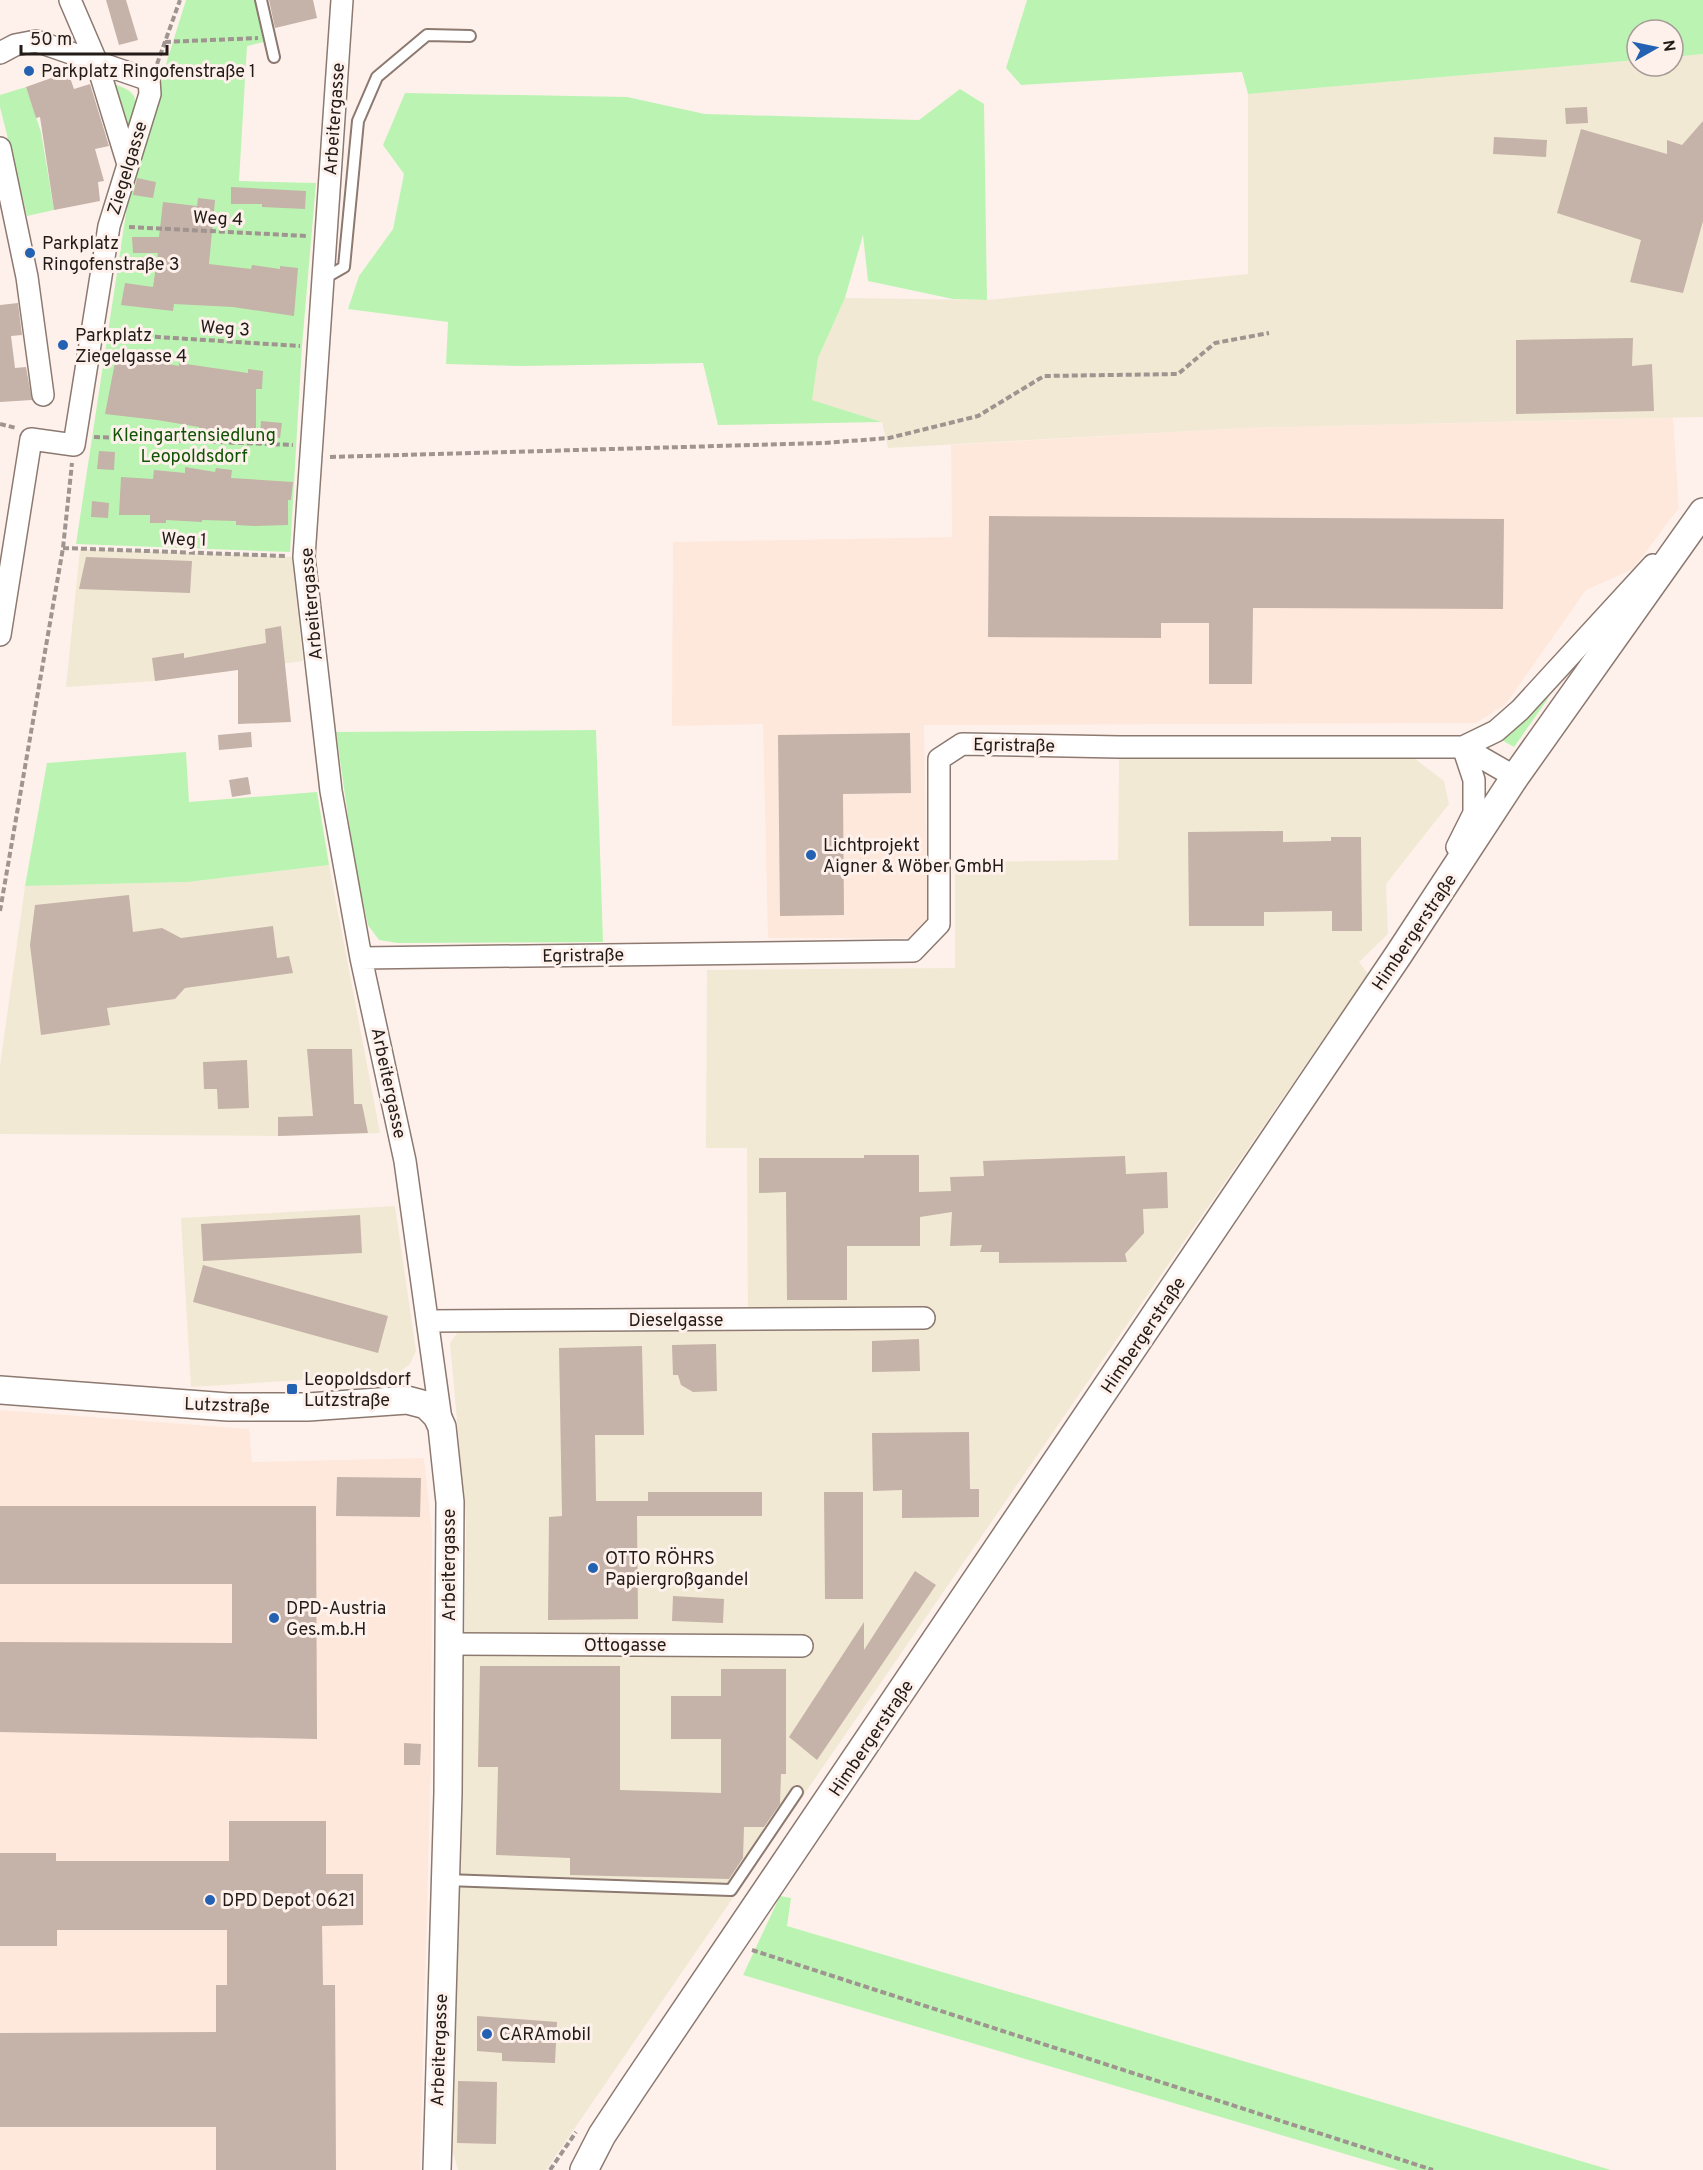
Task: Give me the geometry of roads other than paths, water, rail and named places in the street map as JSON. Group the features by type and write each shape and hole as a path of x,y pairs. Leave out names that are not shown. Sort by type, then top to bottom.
{"street":[{"path":"70,0 98,63 128,161"},
{"name":"Arbeitergasse","path":"342,0 304,557 331,790 361,958 405,1161 442,1427 450,1502 445,1880 437,2170"},
{"path":"0,53 15,45 36,41 98,63"},
{"name":"Ziegelgasse","path":"0,635 31,439 74,441 109,226 150,94 149,80 98,63"},
{"path":"0,148 27,277 43,395"},
{"path":"1399,954 1474,813 1474,780 1463,747 1496,731 1520,711 1703,510"},
{"name":"Himbergerstraße","path":"587,2168 602,2135 633,2088 1399,954 1515,777 1703,510"},
{"name":"Egristraße","path":"361,958 913,951 939,924 939,759 962,744 1119,747 1463,747 1515,777"},
{"name":"Dieselgasse","path":"428,1321 924,1318"},
{"name":"Lutzstraße","path":"0,1390 228,1407 308,1407 407,1400 426,1405 437,1416 442,1427"},
{"name":"Ottogasse","path":"449,1644 802,1646"}],"lane":[{"path":"261,0 274,57"},
{"path":"323,279 344,267 358,122 377,77 427,35 470,36"},
{"path":"445,1880 731,1890 797,1792"}],"place":[{"name":"Parkplatz Ringofenstraße 1","path":"29,71"},
{"name":"Parkplatz Ringofenstraße 3","path":"30,253"},
{"name":"Parkplatz Ziegelgasse 4","path":"63,345"},
{"name":"Lichtprojekt Aigner & Wöber GmbH","path":"811,855"},
{"name":"Leopoldsdorf Lutzstraße","path":"292,1389"},
{"name":"OTTO RÖHRS Papiergroßgandel","path":"593,1568"},
{"name":"DPD-Austria Ges.m.b.H","path":"274,1618"},
{"name":"DPD Depot 0621","path":"210,1900"},
{"name":"CARAmobil","path":"487,2034"}],"park label":[{"name":"Kleingartensiedlung Leopoldsdorf","path":"194,445"}]}
